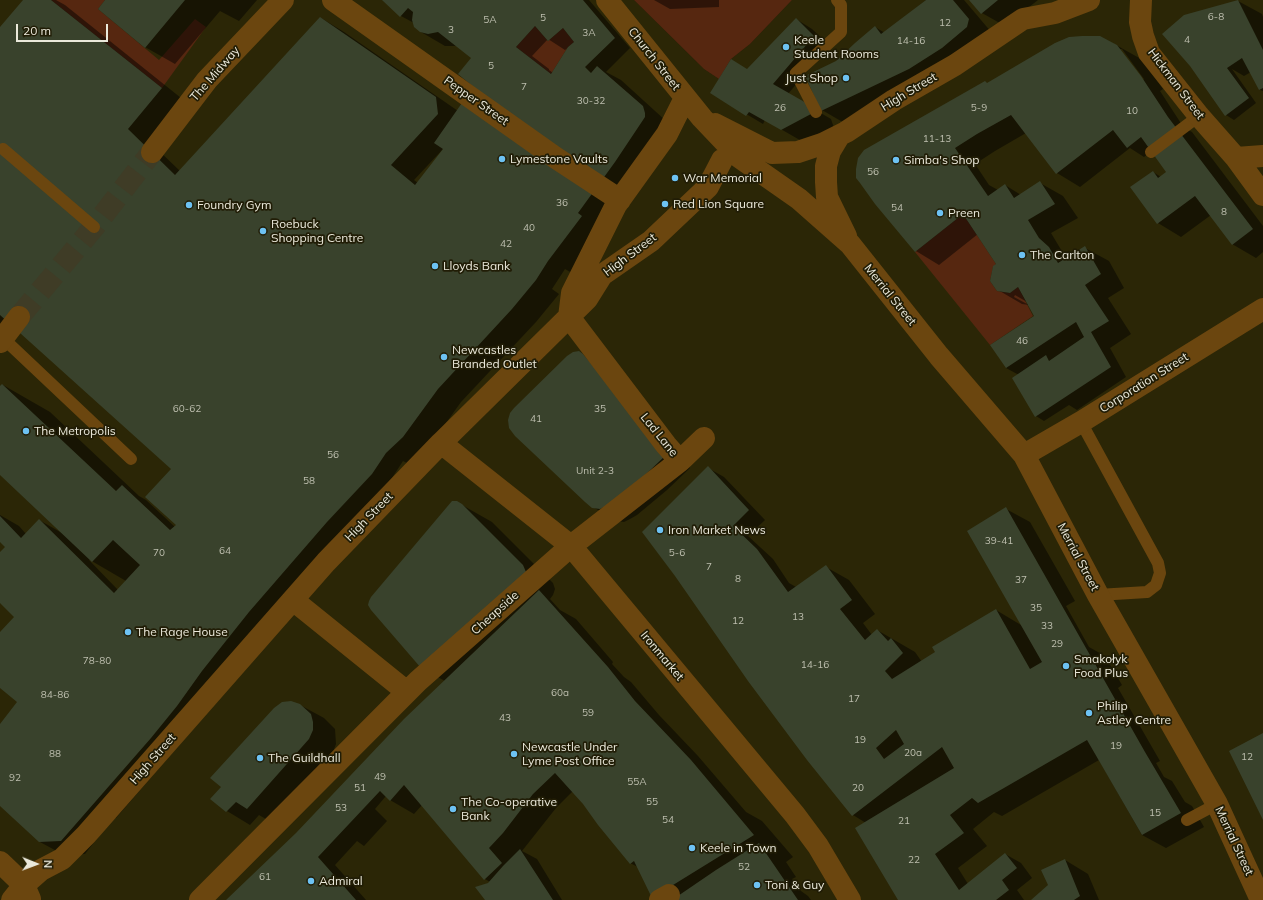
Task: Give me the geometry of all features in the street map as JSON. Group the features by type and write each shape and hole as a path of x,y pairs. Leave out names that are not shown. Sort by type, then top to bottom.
{"street":[{"name":"The Midway","path":"152,152 206,80 284,0"},
{"name":"Pepper Street","path":"333,0 556,158 620,200"},
{"name":"Church Street","path":"607,0 702,118"},
{"path":"1027,9 1055,13 1089,0"},
{"name":"Hickman Street","path":"1141,0 1140,22 1149,53 1199,116 1236,158 1263,195"},
{"name":"High Street","path":"702,118 772,153 798,152 822,144 839,136 894,100 955,65 1027,9"},
{"path":"569,317 572,293 616,205 667,134 685,98"},
{"name":"Merrial Street","path":"702,118 739,157 799,199 850,244 939,356 1024,455 1098,596 1217,804 1261,900"},
{"name":"Merrial Street","path":"839,136 830,150 826,166 827,197 850,244"},
{"path":"1236,158 1263,156"},
{"name":"High Street","path":"22,895 41,870 62,859 86,835 326,562 442,443 587,299 602,275 651,241 708,187 722,160"},
{"name":"Corporation Street","path":"1024,455 1081,422 1263,309"},
{"path":"2,340 20,317"},
{"name":"Lad Lane","path":"569,317 666,445 680,461 571,546"},
{"path":"680,461 704,438"},
{"name":"Ironmarket","path":"442,443 571,546 795,814 818,846 850,900"},
{"name":"Cheapside","path":"413,686 571,546"},
{"path":"200,900 413,686 293,600"},
{"path":"1,862 22,895"}],"lane":[{"path":"816,112 796,73 840,32 841,5 837,0"},
{"path":"1152,152 1199,116"},
{"path":"3,149 94,227"},
{"path":"2,340 131,459"},
{"path":"1081,422 1158,563 1160,573 1156,585 1147,592 1098,596"},
{"path":"1187,820 1217,804"}],"shaded area":[{"path":"0,0 634,0 704,69 719,79 731,59 750,44 792,0 1263,0 1263,900 0,900"},
{"path":"51,0 105,0 98,9 159,60 195,19 206,27 162,88"},
{"path":"634,0 792,0 750,44 731,59 719,79 704,69"},
{"path":"535,26 548,41 563,28 574,42 568,47 551,74 516,47"},
{"path":"963,214 996,264 993,267 990,281 997,291 1010,293 1018,287 1033,316 990,345 915,252"}],"building":[{"path":"23,0 51,0 162,88 128,129 175,175 320,17 436,97 438,114 391,165 415,185 443,149 434,143 464,100 489,100 458,74 471,58 438,32 428,34 420,32 414,27 412,20 413,12 408,8 400,17 382,0 583,0 615,38 585,67 591,73 597,66 643,106 645,113 645,117 615,162 578,213 582,216 548,261 536,280 512,309 438,389 403,437 386,453 372,474 327,522 249,612 151,738 61,841 39,842 0,806 0,724 17,702 0,688 0,632 14,617 0,603 0,552 5,547 0,542 0,516 21,538 39,519 114,593 140,565 113,540 92,562 0,475 0,386 2,384 116,491 122,485 170,530 176,525 145,497 171,469 0,315 0,27","holes":["535,26 548,41 563,28 574,42 568,47 551,74 516,47"]},
{"path":"105,0 185,0 145,48 98,9"},
{"path":"926,0 953,0 969,19 967,27 942,48 909,69 821,111 805,76 836,61 875,26 881,34"},
{"path":"969,0 998,0 981,14"},
{"path":"1238,0 1263,50 1263,88 1259,90 1242,58 1227,68 1249,98 1225,116 1190,66 1162,34 1184,15"},
{"path":"796,18 814,36 773,84 808,104 811,114 781,130 749,112 746,116 710,93 731,59 747,69"},
{"path":"1100,36 1117,45 1141,76 1168,117 1253,229 1232,245 1195,196 1157,224 1130,187 1153,171 1158,178 1166,172 1141,137 1127,148 1113,130 1056,174 1011,115 955,148 988,196 1005,184 1014,198 1040,181 1055,204 1028,220 1039,238 1049,247 1058,263 1085,246 1101,274 1085,285 1109,321 1091,332 1111,367 1035,417 1012,378 1046,355 1049,361 1084,337 1076,322 1006,368 990,345 1034,316 1018,287 1010,293 997,291 990,281 993,266 996,264 963,214 915,252 875,204 856,178 856,169 858,158 864,150 985,81 987,83 1055,43 1069,37"},
{"path":"579,351 667,454 643,477 600,509 592,508 585,502 515,436 509,428 508,420 510,413 514,408 567,356 573,352"},
{"path":"708,466 749,510 733,526 757,549 788,592 826,565 852,600 840,609 865,640 877,629 888,641 891,638 903,653 885,671 892,679 935,652 932,647 996,609 1030,669 1042,662 967,531 1006,507 1181,813 1142,835 1087,740 978,803 972,798 950,815 964,833 935,854 959,890 1005,853 1017,868 1002,880 1009,890 996,900 898,900 855,828 954,768 942,747 852,816 807,760 748,681 675,576 642,532","holes":["896,730 904,744 884,759 876,748"]},
{"path":"452,501 457,501 462,504 523,565 526,572 421,668 368,605 371,597"},
{"path":"539,590 608,667 635,701 691,760 754,835 652,898 634,861 630,864 583,804 555,773 533,794 503,833 489,848 502,863 484,880 404,785 390,801 380,791 318,857 356,900 226,900 296,833 404,719"},
{"name":"The Guildhall","path":"291,701 300,704 311,714 313,730 309,739 247,809 236,802 226,812 210,799 221,787 210,778 274,708 282,702"},
{"path":"1263,733 1263,820 1229,751"},
{"path":"759,843 798,900 672,900 716,870"},
{"path":"520,849 553,900 485,900 475,887 488,883"},
{"path":"1065,859 1080,896 1074,900 1031,900 1048,885 1041,870"}],"tunnel":[{"path":"19,317 94,227 152,152"}],"place":[{"name":"Keele Student Rooms","path":"786,47"},
{"name":"Just Shop","path":"846,78"},
{"name":"Lymestone Vaults","path":"502,159"},
{"name":"Simba's Shop","path":"896,160"},
{"name":"War Memorial","path":"675,178"},
{"name":"Red Lion Square","path":"665,204"},
{"name":"Foundry Gym","path":"189,205"},
{"name":"Preen","path":"940,213"},
{"name":"Roebuck Shopping Centre","path":"263,231"},
{"name":"The Carlton","path":"1022,255"},
{"name":"Lloyds Bank","path":"435,266"},
{"name":"Newcastles Branded Outlet","path":"444,357"},
{"name":"The Metropolis","path":"26,431"},
{"name":"Iron Market News","path":"660,530"},
{"name":"The Rage House","path":"128,632"},
{"name":"Smakołyk Food Plus","path":"1066,666"},
{"name":"Philip Astley Centre","path":"1089,713"},
{"name":"Newcastle Under Lyme Post Office","path":"514,754"},
{"name":"The Guildhall","path":"260,758"},
{"name":"The Co-operative Bank","path":"453,809"},
{"name":"Keele in Town","path":"692,848"},
{"name":"Admiral","path":"311,881"},
{"name":"Toni & Guy","path":"757,885"}]}
